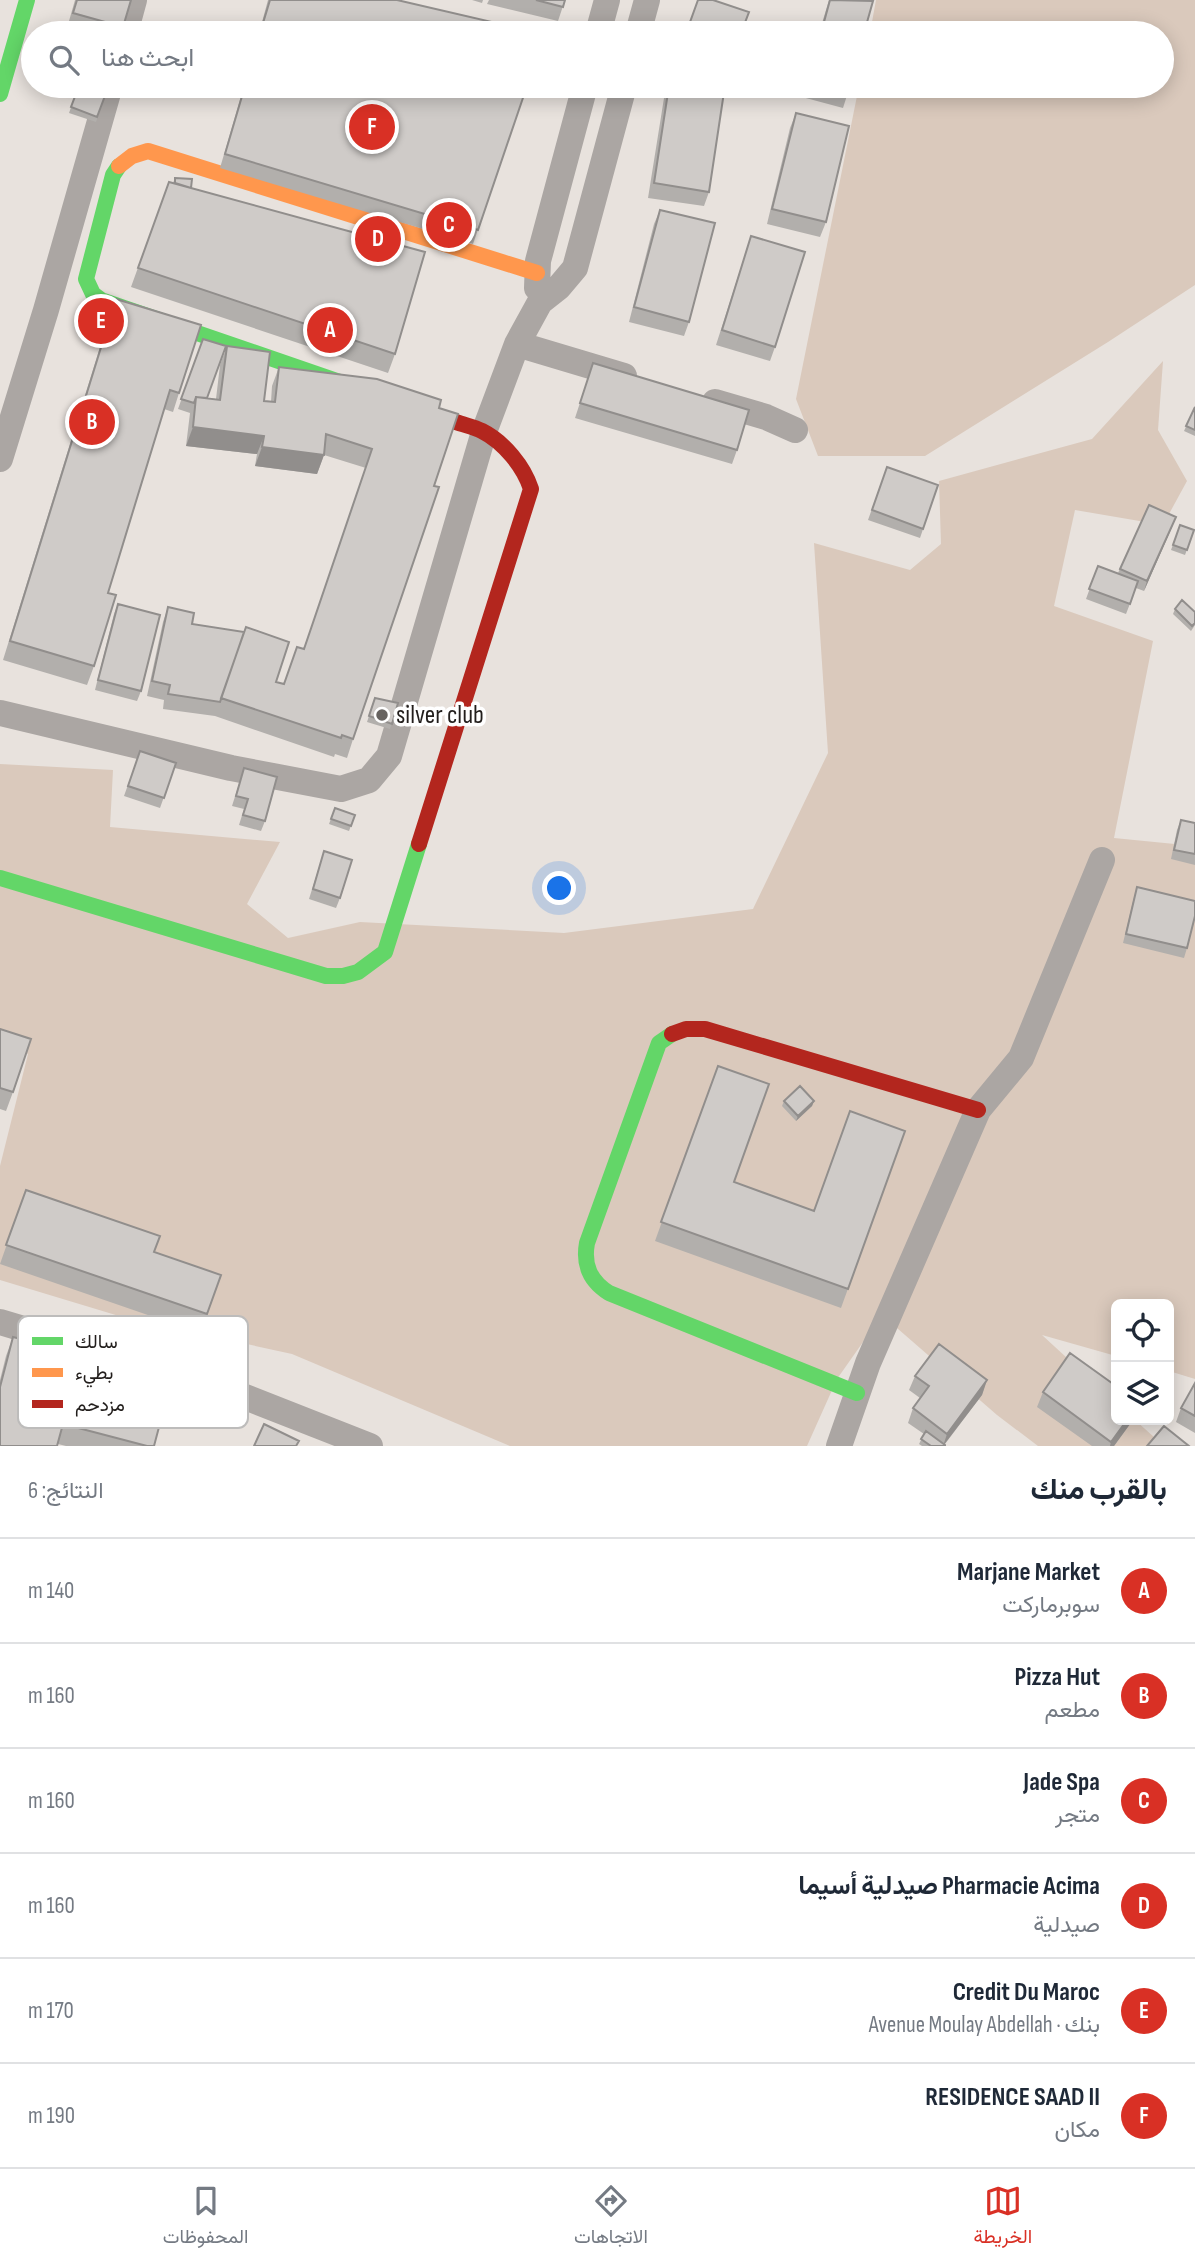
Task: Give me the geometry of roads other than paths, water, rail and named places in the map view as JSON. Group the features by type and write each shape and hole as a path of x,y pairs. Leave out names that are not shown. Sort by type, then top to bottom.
{"street":[{"path":"0,94 27,0"},
{"path":"128,21 134,0"},
{"path":"601,21 607,0"},
{"path":"641,21 647,0"},
{"path":"0,459 107,98"},
{"path":"540,302 538,261 581,98"},
{"path":"0,713 310,785 341,789 369,780 389,756 484,432 517,344 540,302 559,287 575,268 621,98"},
{"path":"0,878 326,976 348,976 375,963 385,952 531,489 528,478 516,460 484,432 102,300 86,279 113,175 131,154 148,150 537,273"},
{"path":"86,170 113,175"},
{"path":"61,256 90,263"},
{"path":"517,344 648,383"},
{"path":"687,394 766,417 796,430"},
{"path":"839,1446 868,1363 978,1110 1021,1058 1102,860"},
{"path":"857,1393 609,1293 600,1288 588,1274 584,1253 587,1243 659,1043 679,1030 692,1027 705,1029 978,1110"},
{"path":"0,1322 18,1327"},
{"path":"248,1398 370,1446"}],"place":[{"name":"RESIDENCE SAAD II","path":"372,127"},
{"name":"Jade Spa","path":"449,225"},
{"name":"Pharmacie Acima صيدلية أسيما","path":"378,239"},
{"name":"Credit Du Maroc","path":"101,321"},
{"name":"Marjane Market","path":"330,330"},
{"name":"Pizza Hut","path":"92,422"},
{"name":"silver club","path":"382,715"}]}
